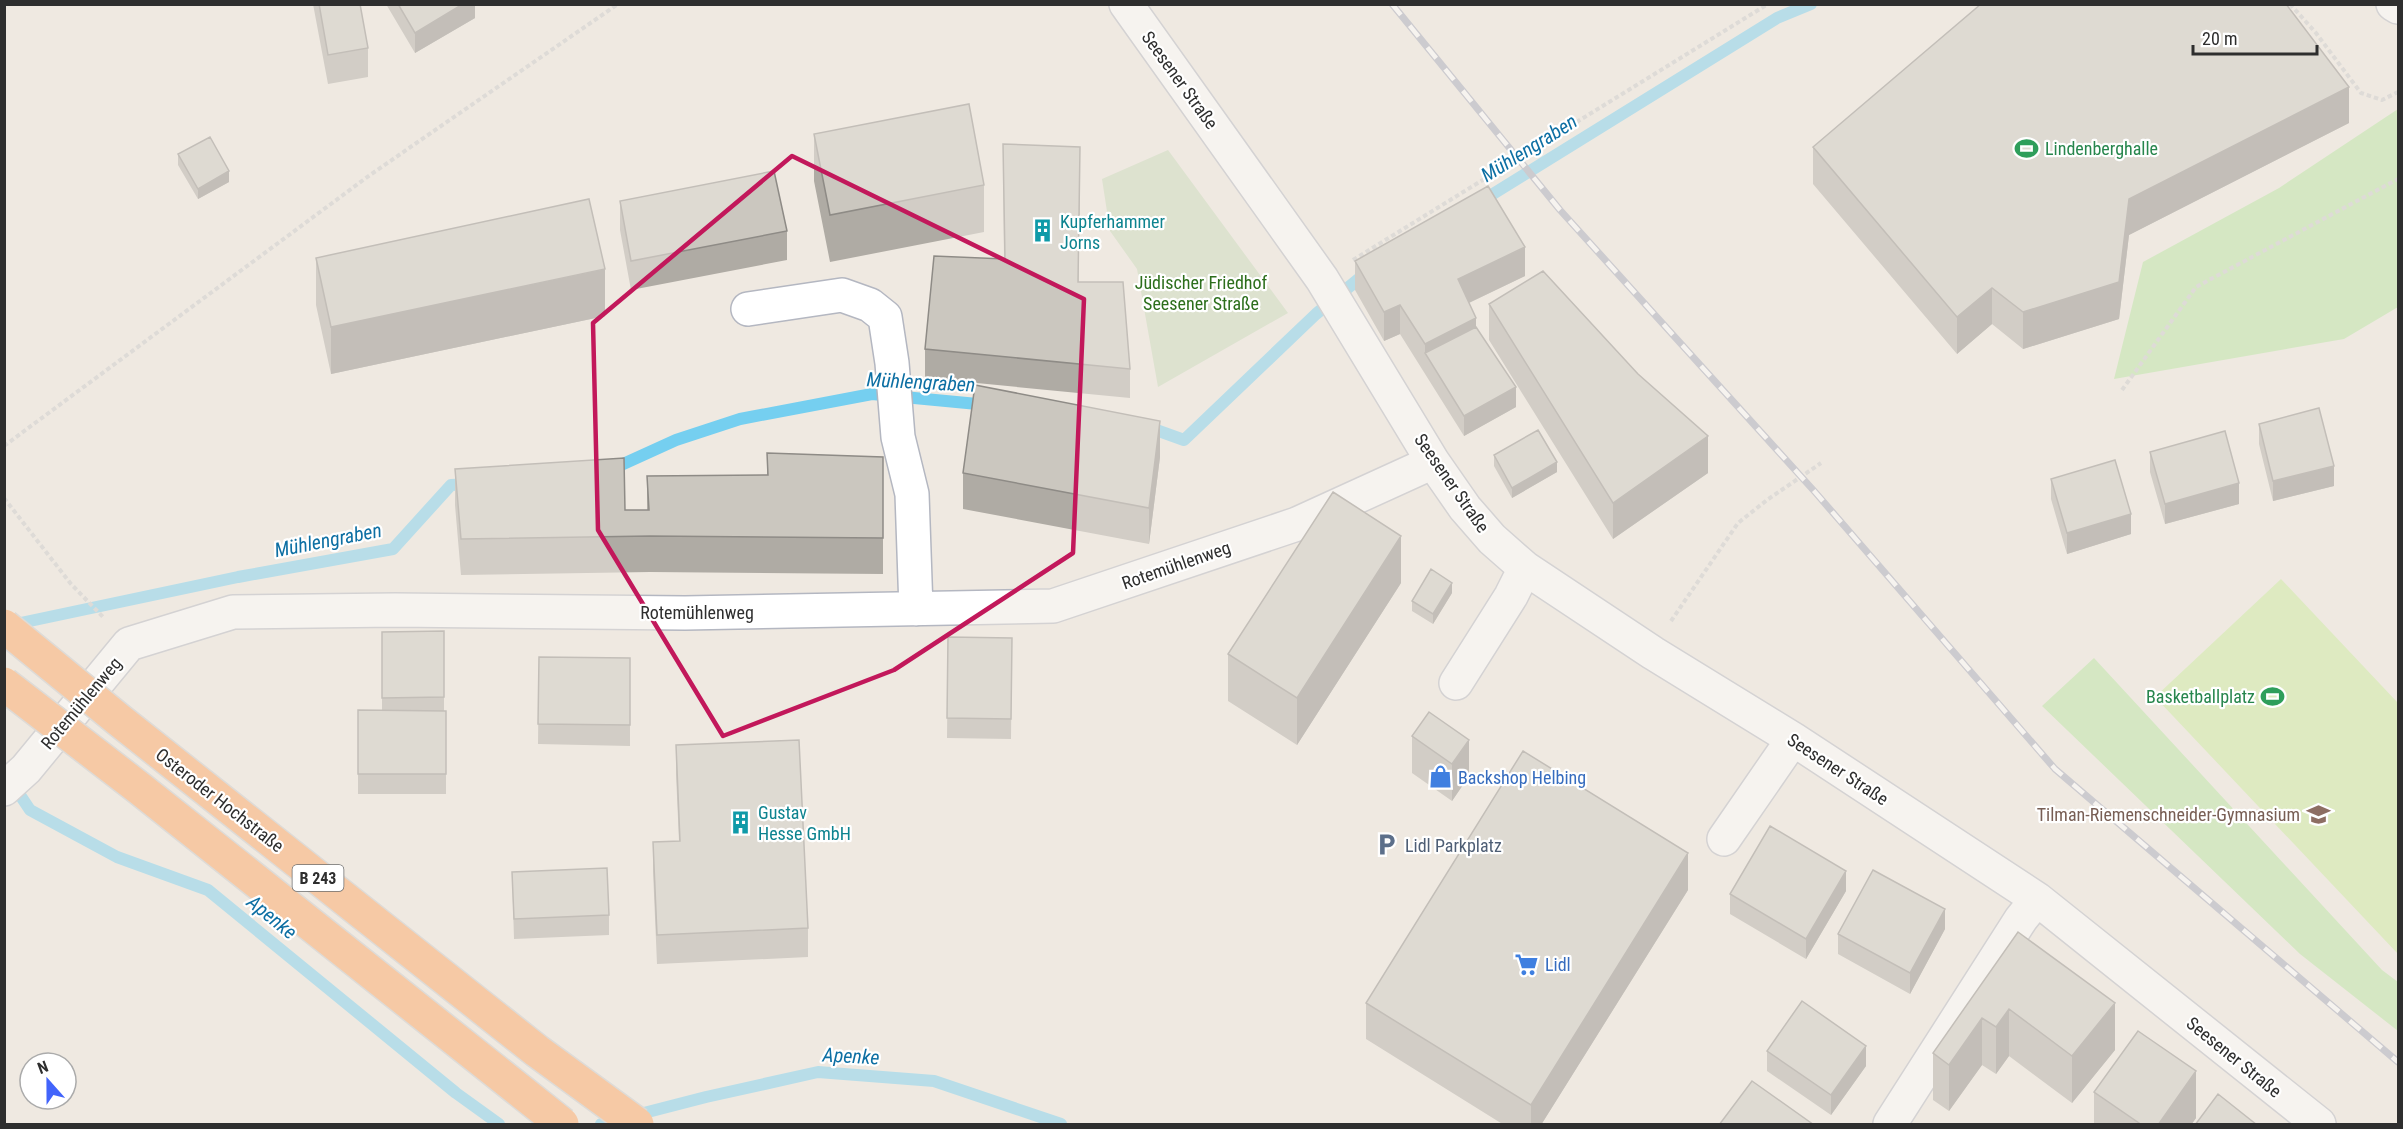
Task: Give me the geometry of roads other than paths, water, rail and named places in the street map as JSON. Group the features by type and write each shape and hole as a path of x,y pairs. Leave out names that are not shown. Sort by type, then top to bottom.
{"highway":[{"name":"Osteroder Hochstraße","path":"4,626 537,1051 637,1125"},
{"name":"B 243","path":"4,684 139,788 562,1125"}],"street":[{"name":"Seesener Straße","path":"1126,4 1322,279 1433,462 1465,508 1492,539 1525,568 1653,653 1793,739 2037,899 2319,1125"},
{"path":"2393,4 2398,7"},
{"path":"748,309 842,295 870,305 885,317 893,368 897,424 912,495 916,609"},
{"name":"Rotemühlenweg","path":"15,779 129,644 233,612 395,610 686,613 1053,606 1297,524 1433,462"},
{"path":"1456,683 1511,596 1525,568"},
{"path":"1724,839 1793,739"},
{"path":"1890,1125 2021,919 2037,899"}],"waterway":[{"name":"Mühlengraben","path":"1480,202 1777,18 1811,4"},
{"name":"Mühlengraben","path":"1145,426 1184,440 1316,314 1366,273"},
{"name":"Mühlengraben","path":"610,470 676,440 740,419 872,394 988,405"},
{"name":"Mühlengraben","path":"11,625 238,577 393,549 451,485 471,484"},
{"name":"Apenke","path":"12,783 30,810 117,857 208,890 456,1093 499,1124"},
{"name":"Apenke","path":"601,1124 818,1072 934,1081 1061,1124"}],"railway":[{"path":"1392,4 1560,210 1815,492 2055,769 2398,1062"}],"place":[{"name":"Lindenberghalle","path":"2027,148"},
{"name":"Kupferhammer Jorns","path":"1042,231"},
{"name":"Basketballplatz","path":"2273,696"},
{"name":"Backshop Helbing","path":"1440,777"},
{"name":"Tilman-Riemenschneider-Gymnasium","path":"2318,814"},
{"name":"Gustav Hesse GmbH","path":"740,822"},
{"name":"Lidl Parkplatz","path":"1387,845"},
{"name":"Lidl","path":"1527,964"}],"park label":[{"name":"Jüdischer Friedhof Seesener Straße","path":"1201,292"}]}
